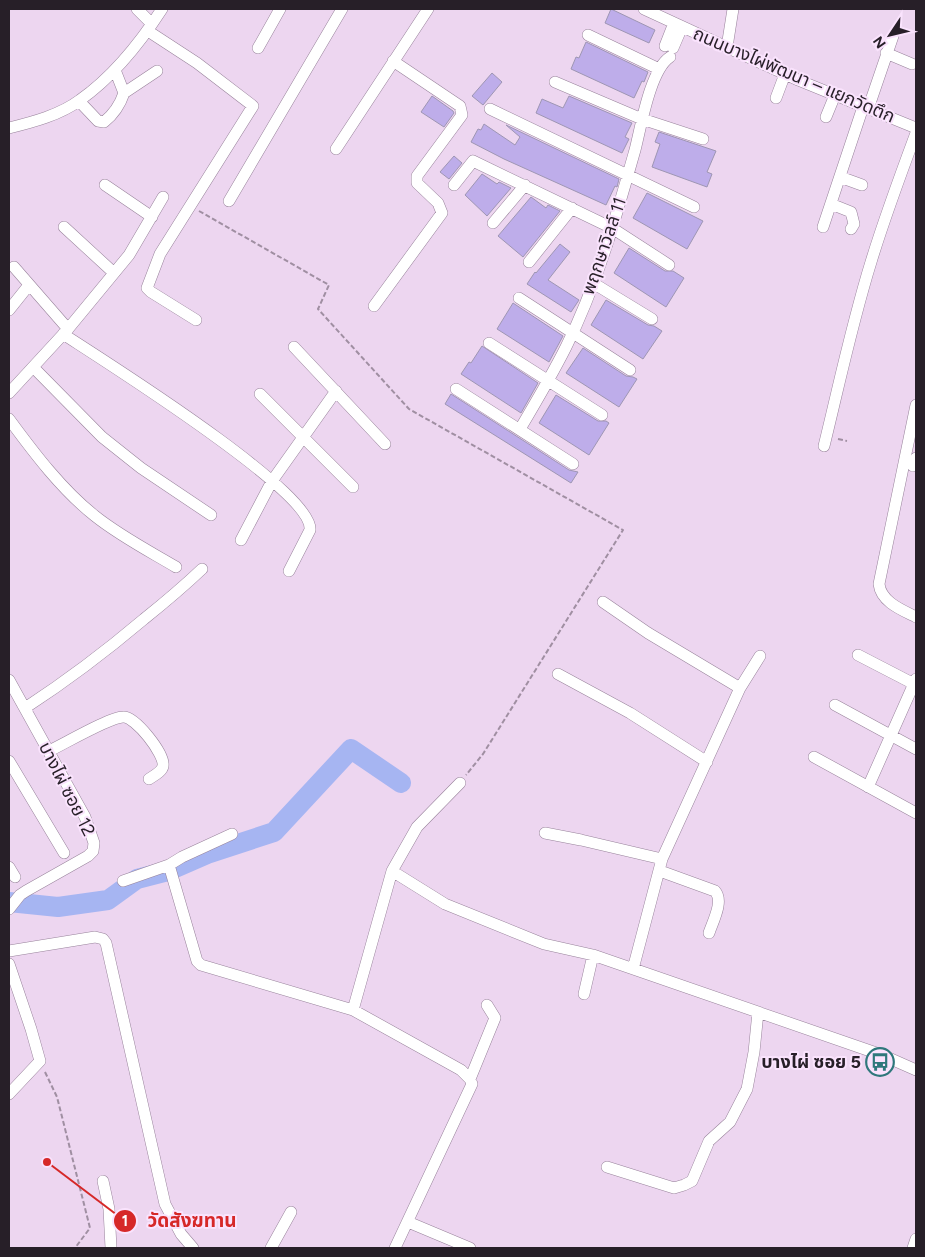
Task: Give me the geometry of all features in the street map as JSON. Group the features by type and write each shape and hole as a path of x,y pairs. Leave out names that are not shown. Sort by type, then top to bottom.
{"street":[{"path":"137,9 150,27 253,106 160,254 147,288 196,320"},
{"path":"9,128 39,120 79,101 115,70 162,9"},
{"path":"258,48 280,9"},
{"path":"229,201 342,9"},
{"path":"336,149 428,9"},
{"name":"ถนนบางไผ่พัฒนา – แยกวัดตึก","path":"644,9 785,74 916,128"},
{"path":"727,47 734,9"},
{"name":"พฤกษาวิลล์ 11","path":"520,430 548,382 573,332 593,283 628,175 642,119 678,25"},
{"path":"588,35 665,56"},
{"path":"823,227 893,36"},
{"path":"886,53 912,64"},
{"path":"374,306 442,213 438,204 417,183 416,179 462,115 460,106 393,61"},
{"path":"79,101 98,121 104,122 122,102 124,93 115,70"},
{"path":"124,93 157,71"},
{"path":"776,98 785,74"},
{"path":"555,82 642,119 703,139"},
{"path":"826,117 835,95"},
{"path":"490,109 694,207"},
{"path":"824,446 853,324 870,263 916,134"},
{"path":"454,185 468,159 612,228 669,265"},
{"path":"840,177 862,186"},
{"path":"105,185 152,217"},
{"path":"493,223 525,185"},
{"path":"9,393 66,331 114,273 139,240 164,196"},
{"path":"830,204 851,212 854,224 851,229"},
{"path":"529,262 572,208"},
{"path":"64,227 114,273"},
{"path":"14,267 66,331 217,437 272,481 302,510 310,525 310,530 289,571"},
{"path":"593,283 652,319"},
{"path":"9,310 29,285"},
{"path":"519,298 630,370"},
{"path":"489,343 602,415"},
{"path":"294,346 385,444"},
{"path":"33,367 102,437 141,468 211,515"},
{"path":"456,389 573,464"},
{"path":"241,540 272,481 336,391"},
{"path":"260,394 304,436 353,488"},
{"path":"916,405 914,429 879,584 880,591 887,599 900,609 916,617"},
{"path":"9,419 49,470 95,516 176,568"},
{"path":"25,708 68,680 102,654 185,586 202,569"},
{"path":"603,602 740,688"},
{"path":"858,655 915,683 868,786"},
{"path":"633,969 661,865 740,688 760,656"},
{"path":"558,674 630,713 707,762"},
{"name":"บางไผ่ ซอย 12","path":"9,680 85,817 94,843 93,851 88,856 20,895 9,909"},
{"path":"835,705 916,749"},
{"path":"49,751 109,721 122,716 129,717 140,727 155,746 162,761 163,766 160,771 149,779"},
{"path":"814,757 916,813"},
{"path":"9,761 64,853"},
{"path":"353,1010 392,871 417,827 460,784"},
{"path":"545,833 581,840 661,865 714,891 719,895 719,902 709,933"},
{"path":"122,881 171,871 182,857 232,834"},
{"path":"171,871 193,952 201,965 353,1010 462,1070 470,1079 472,1084 471,1090 397,1248"},
{"path":"392,871 445,904 544,944 594,955 882,1055 916,1070"},
{"path":"9,951 95,937 103,939 106,943 165,1204 181,1234 193,1248"},
{"path":"584,994 594,955"},
{"path":"9,964 40,1061 9,1094"},
{"path":"470,1079 495,1018 487,1005"},
{"path":"607,1167 674,1188 684,1186 692,1181 709,1141 730,1122 747,1089 754,1052 758,1012"},
{"path":"103,1181 109,1209 111,1248"},
{"path":"271,1248 291,1212"},
{"path":"408,1222 470,1248"},
{"path":"913,1248 916,1239"}],"path":[{"path":"191,206 329,285 318,309 409,408 623,530 483,754 460,784"},
{"path":"40,1061 57,1097 90,1228 75,1248"}],"building":[{"path":"611,9 655,30 649,43 605,23"},
{"path":"586,42 648,72 634,98 571,69 576,57 579,58"},
{"path":"492,73 502,82 483,105 472,96"},
{"path":"432,96 454,113 444,127 421,112"},
{"path":"569,96 632,123 625,137 629,139 622,153 536,113 542,99 563,108"},
{"path":"484,124 515,145 520,137 506,125 619,179 617,187 615,186 606,205 504,159 471,142 478,129 481,130"},
{"path":"659,132 716,151 707,172 712,174 707,187 652,167 660,144 655,142"},
{"path":"454,156 462,163 449,179 440,172"},
{"path":"482,174 497,184 499,182 511,188 487,216 465,195"},
{"path":"647,193 703,221 687,249 633,218"},
{"path":"531,197 546,208 548,205 560,211 523,257 498,236"},
{"path":"560,244 570,252 548,280 579,300 571,312 527,284"},
{"path":"629,248 665,271 673,271 684,278 666,307 614,273"},
{"path":"606,300 648,325 662,331 643,359 591,325"},
{"path":"513,303 563,336 549,362 497,329"},
{"path":"482,346 538,383 521,413 461,374"},
{"path":"583,348 626,376 637,379 619,407 566,373"},
{"path":"451,394 569,470 578,472 571,483 445,404"},
{"path":"556,395 598,421 609,423 589,455 539,423"}],"waterway":[{"path":"9,902 58,907 108,900 137,879 168,871 207,854 274,832 351,749 401,783"}],"place":[{"name":"บางไผ่ ซอย 5","path":"880,1062"},
{"name":"วัดสังฆทาน","path":"47,1162"}]}
